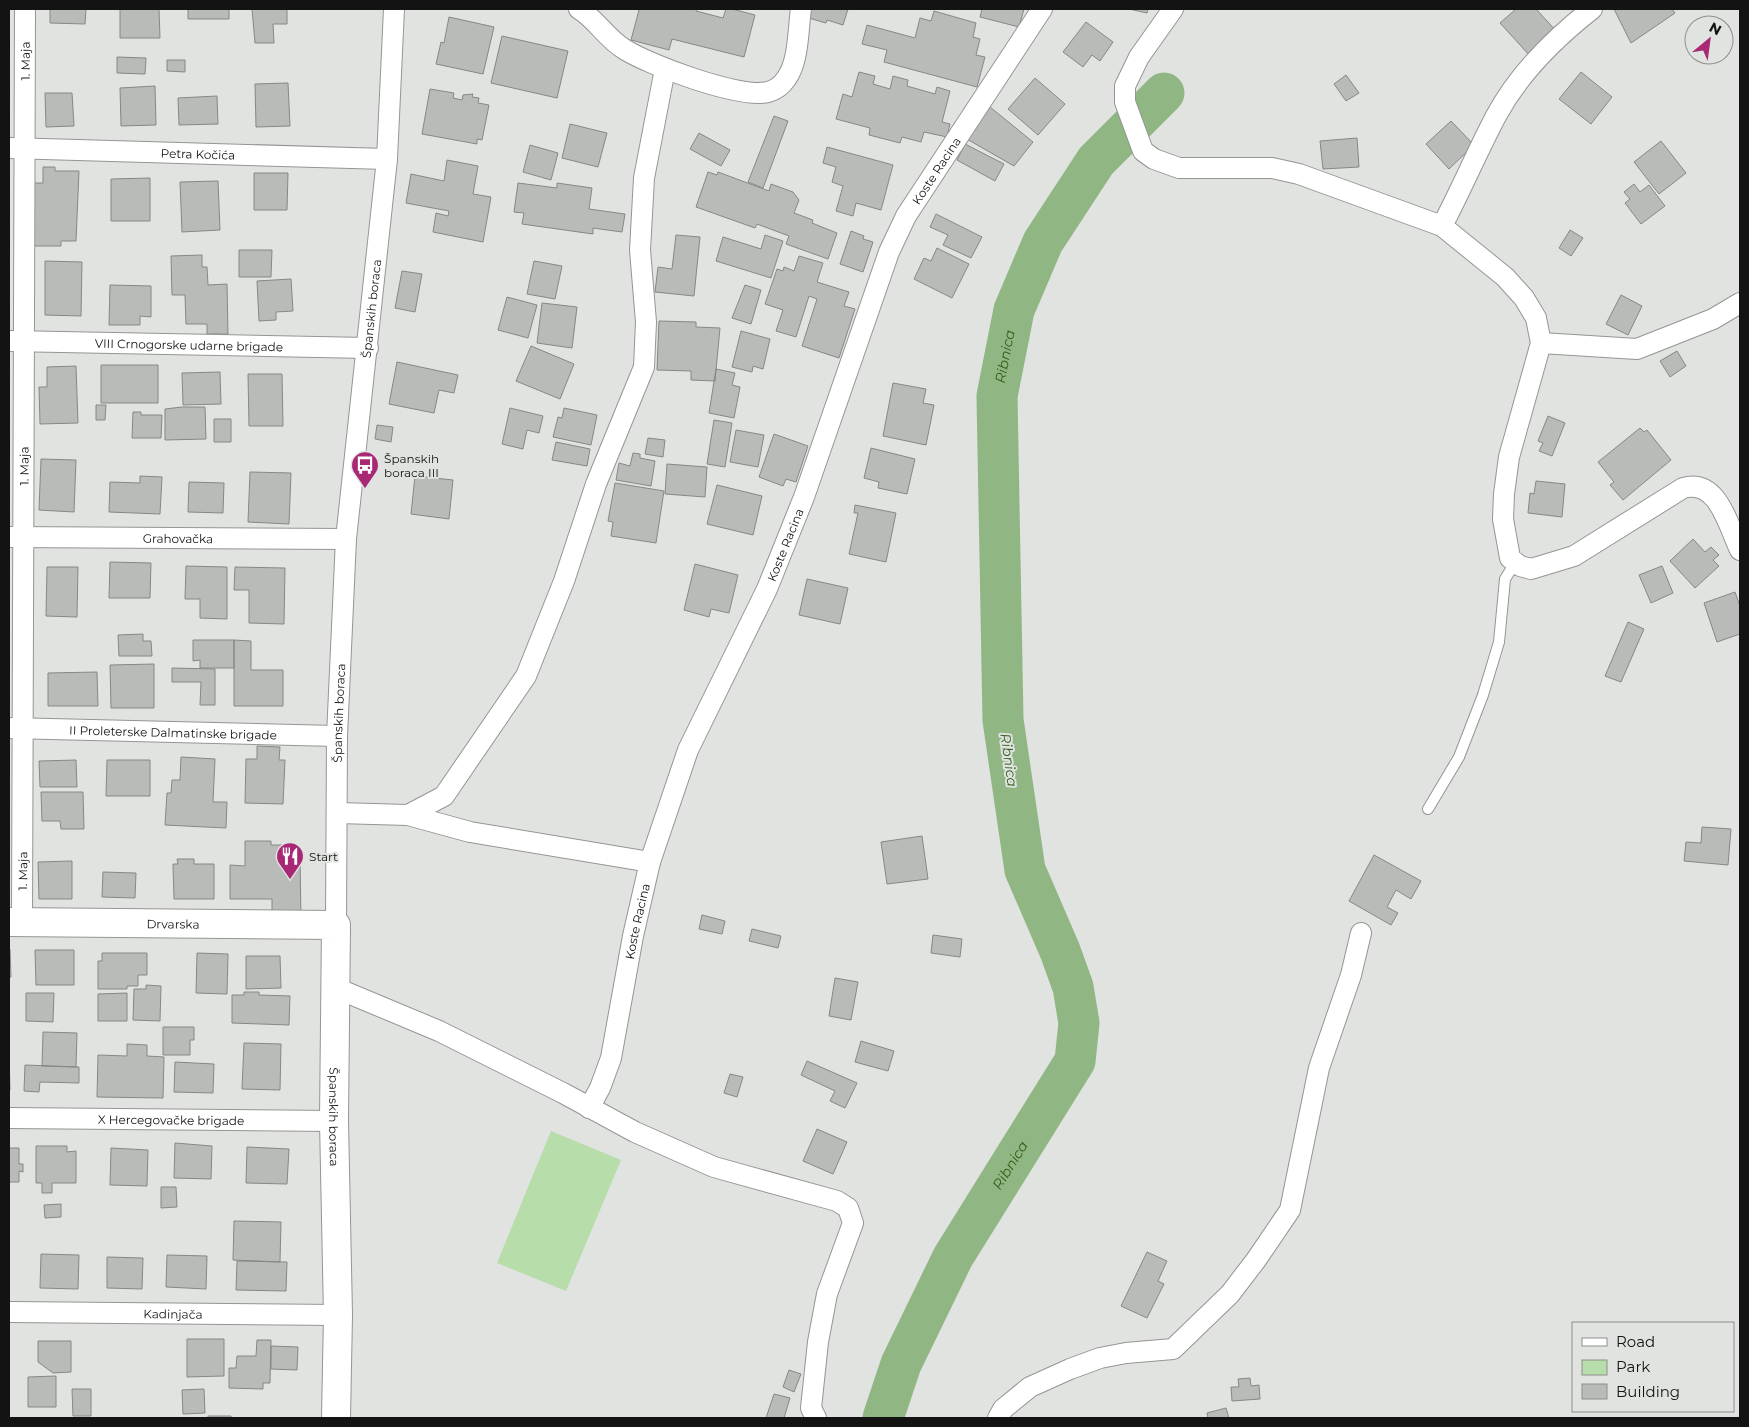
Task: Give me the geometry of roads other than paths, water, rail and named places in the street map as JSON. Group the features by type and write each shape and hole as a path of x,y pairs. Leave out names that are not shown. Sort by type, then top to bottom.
{"main road":[{"name":"Drvarska","path":"15,922 336,925"},
{"name":"Španskih boraca","path":"336,925 334,1120 338,1316 336,1418"}],"street":[{"name":"1. Maja","path":"15,922 17,148 25,9"},
{"name":"Španskih boraca","path":"336,925 337,736 346,539 388,159 394,9"},
{"path":"579,9 623,49 665,69 698,80 751,92 767,92 778,88 787,78 793,64 801,9"},
{"name":"Koste Racina","path":"589,1108 600,1088 611,1058 633,936 650,862 688,750 767,589 804,497 889,252 906,216 1042,9"},
{"path":"1173,9 1131,70 1125,86 1125,102 1143,151 1154,159 1179,168 1272,168 1299,174 1442,226 1506,277 1524,298 1536,318 1541,343 1510,457 1504,494 1503,519 1506,546 1510,558 1515,563 1530,569 1574,556 1683,488 1693,485 1703,487 1712,493 1740,550"},
{"path":"1442,226 1496,116 1512,90 1572,25 1592,9"},
{"path":"408,815 444,796 526,676 564,582 596,484 644,367 646,322 640,250 644,178 665,69"},
{"name":"Petra Kočića","path":"17,148 388,159"},
{"path":"1541,343 1637,349 1713,319 1740,303"},
{"name":"VIII Crnogorske udarne brigade","path":"16,341 368,348"},
{"name":"Grahovačka","path":"16,537 346,539"},
{"name":"II Proleterske Dalmatinske brigade","path":"16,728 337,736"},
{"path":"338,813 408,815 470,832 650,862"},
{"path":"998,1418 1003,1409 1030,1387 1070,1369 1100,1358 1126,1353 1173,1349 1230,1294 1251,1266 1290,1210 1319,1068 1351,975 1360,933"},
{"path":"336,988 439,1031 636,1132 714,1167 837,1201 848,1208 854,1222 827,1294 818,1342 811,1408 816,1418"},
{"name":"X Hercegovačke brigade","path":"9,1118 334,1120"},
{"name":"Kadinjača","path":"9,1312 338,1316"}],"lane":[{"path":"1428,809 1459,757 1483,695 1499,642 1505,578 1515,563"}],"waterway":[{"name":"Ribnica","path":"883,1418 901,1364 953,1257 1075,1061 1079,1023 1073,987 1060,951 1025,870 1003,720 997,396 1014,310 1043,242 1096,161 1164,93"}],"place":[{"name":"Španskih boraca III","path":"365,489"},
{"name":"Start","path":"290,880"}]}
